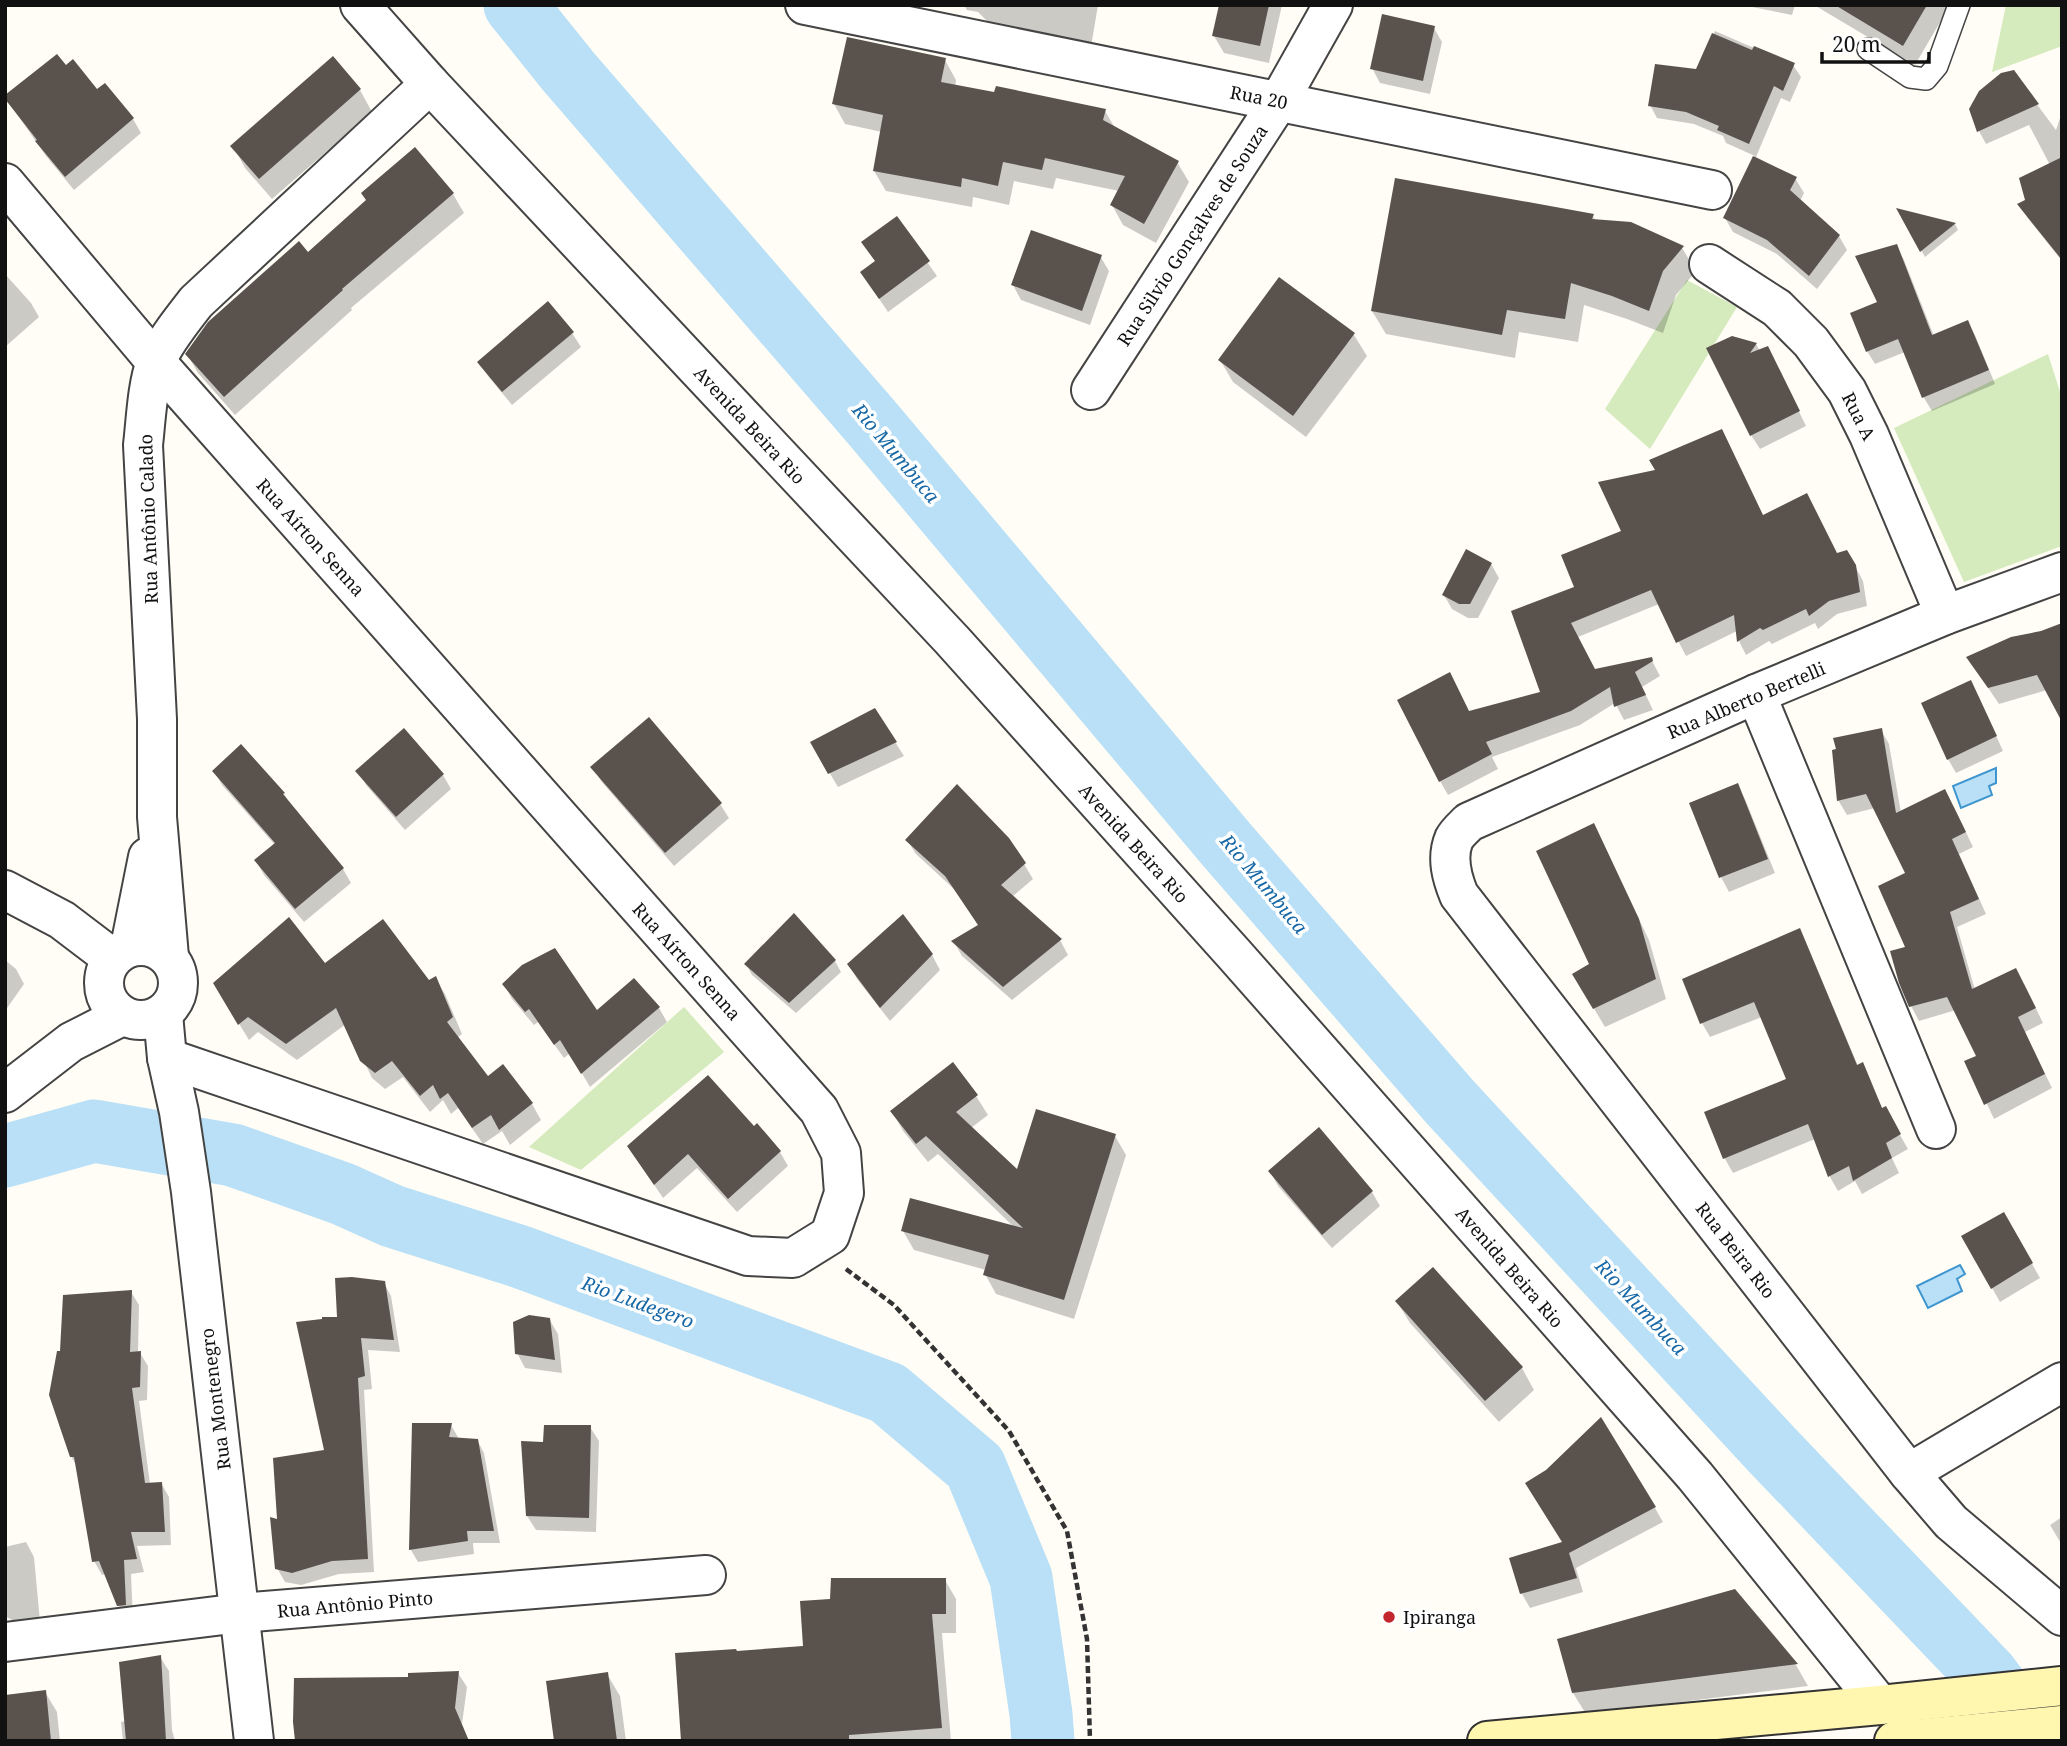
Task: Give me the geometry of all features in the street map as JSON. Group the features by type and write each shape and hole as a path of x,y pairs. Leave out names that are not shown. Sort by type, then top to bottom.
{"main road":[{"path":"1487,1741 2062,1686"},
{"path":"1894,1741 2062,1725"}],"street":[{"name":"Avenida Beira Rio","path":"360,5 430,84 952,640 1234,954 1695,1476 1880,1705"},
{"name":"Rua 20","path":"805,5 1712,190"},
{"name":"Rua Silvio Gonçalves de Souza","path":"1091,390 1279,101 1333,5"},
{"name":"Rua Antônio Calado","path":"169,957 157,817 157,719 143,445 147,404 156,362 178,324 196,302 430,84"},
{"name":"Rua Aírton Senna","path":"5,183 156,362 819,1110 841,1153 844,1193 830,1236 793,1258 748,1256 167,1058"},
{"name":"Rua A","path":"1709,264 1777,308 1811,342 1847,391 1870,435 1945,615"},
{"name":"Rua Alberto Bertelli","path":"1450,854 1455,837 1469,822 1756,694 1945,615 2062,572"},
{"path":"1756,694 1936,1129"},
{"name":"Rua Antônio Calado","path":"121,952 157,817"},
{"name":"Rua Beira Rio","path":"1450,854 1452,878 1459,895 1909,1473 1951,1522 2062,1616"},
{"path":"5,890 121,952 151,946 169,957 179,976 176,997 71,1042 5,1093"},
{"path":"121,952 103,978 134,1013"},
{"name":"Rua Montenegro","path":"134,1013 167,1058 179,1112 191,1192 254,1741"},
{"path":"1909,1473 2062,1382"},
{"name":"Rua Antônio Pinto","path":"5,1642 240,1613 706,1575"}],"lane":[{"path":"1868,49 1910,77 1926,79 1937,66 1959,5"}],"path":[{"path":"815,1245 894,1305 1009,1431 1067,1531 1087,1639 1090,1741"}],"green space":[{"path":"2006,5 2062,5 2062,46 1992,72"},
{"path":"1687,280 1737,307 1650,449 1605,409"},
{"path":"2048,354 2062,398 2062,546 1964,582 1894,428"},
{"path":"684,1007 724,1052 581,1170 529,1147"}],"water":[{"path":"1996,768 1996,783 1989,786 1992,795 1961,808 1953,786"},
{"path":"1960,1265 1965,1274 1957,1279 1962,1291 1928,1308 1917,1286"}],"building":[{"path":"1219,5 1269,5 1260,46 1212,36"},
{"path":"1835,5 1927,5 1903,46"},
{"path":"1382,14 1435,26 1423,81 1370,69"},
{"path":"1712,33 1752,50 1754,46 1795,63 1783,91 1774,86 1749,144 1717,130 1719,126 1686,112 1648,106 1655,64 1696,69"},
{"path":"847,37 946,58 941,82 994,92 996,86 1106,109 1103,120 1179,161 1144,224 1110,205 1125,176 1045,158 1042,170 1003,162 998,186 962,178 961,187 873,171 883,115 832,104"},
{"path":"57,54 66,65 73,59 97,89 105,83 134,118 65,177 5,99 5,95"},
{"path":"333,56 361,89 259,179 230,146"},
{"path":"2014,70 2039,104 1977,132 1969,109 1979,91 2001,73"},
{"path":"415,147 454,193 342,289 224,397 185,354 208,322 299,241 308,252 366,200 361,193"},
{"path":"1753,156 1797,177 1790,190 1840,235 1809,276 1767,240 1723,218"},
{"path":"2062,157 2062,260 2017,204 2025,200 2019,178"},
{"path":"1395,178 1594,214 1592,219 1631,222 1684,246 1663,271 1649,311 1571,283 1565,319 1507,310 1502,335 1371,311"},
{"path":"1896,208 1956,223 1920,252"},
{"path":"897,216 930,261 879,299 860,272 875,261 861,242"},
{"path":"1031,230 1102,255 1082,311 1011,285"},
{"path":"1897,244 1932,335 1968,320 1989,370 1922,398 1898,339 1866,352 1850,313 1877,302 1855,256"},
{"path":"1279,277 1355,333 1293,416 1218,360"},
{"path":"548,301 574,332 502,392 477,362"},
{"path":"1732,336 1757,343 1750,353 1768,346 1800,411 1750,436 1706,348"},
{"path":"1722,429 1763,515 1807,493 1837,553 1847,550 1856,565 1860,592 1829,601 1809,616 1806,609 1763,630 1760,628 1737,642 1734,615 1676,643 1651,590 1571,623 1595,669 1652,657 1653,661 1635,672 1646,695 1614,707 1610,687 1571,711 1486,742 1492,754 1439,782 1397,700 1450,672 1469,711 1540,692 1511,611 1574,587 1561,555 1621,531 1598,482 1655,470 1649,460"},
{"path":"1466,549 1492,563 1470,604 1459,604 1442,595"},
{"path":"2062,623 2062,722 2037,675 1988,688 1966,657 2011,637 2041,631"},
{"path":"1971,680 1997,736 1947,760 1921,703"},
{"path":"875,708 897,742 828,774 810,742"},
{"path":"649,717 722,803 665,853 590,767"},
{"path":"404,728 444,774 396,817 355,771"},
{"path":"1882,728 1896,813 1945,789 1966,832 1952,839 1979,899 1950,912 1972,989 2016,968 2036,1008 2018,1017 2045,1074 1984,1105 1964,1061 1976,1056 1947,997 1909,1007 1899,983 1890,951 1905,947 1878,886 1905,873 1866,794 1837,801 1832,750 1836,749 1833,738"},
{"path":"241,744 285,793 283,794 344,868 295,909 254,860 275,843 212,771"},
{"path":"1738,783 1768,859 1719,878 1689,803"},
{"path":"957,784 1009,838 1026,863 1001,885 1062,939 1003,987 951,941 978,925 945,876 905,840"},
{"path":"1594,823 1639,919 1656,979 1593,1009 1572,974 1589,964 1536,851"},
{"path":"794,913 836,960 789,1003 744,964"},
{"path":"903,914 933,954 880,1008 847,964"},
{"path":"289,917 325,963 383,919 429,980 436,976 453,1017 447,1022 488,1076 503,1064 533,1103 499,1130 491,1115 472,1128 448,1093 440,1099 433,1085 420,1096 392,1061 375,1073 360,1061 336,1008 286,1044 248,1017 238,1025 213,983"},
{"path":"1800,928 1857,1065 1863,1062 1882,1108 1886,1106 1901,1134 1886,1143 1892,1158 1853,1181 1849,1166 1828,1177 1808,1124 1723,1159 1704,1112 1786,1079 1754,1002 1700,1024 1682,979"},
{"path":"555,948 597,1010 634,978 660,1007 581,1074 560,1040 554,1045 529,1009 525,1012 502,984 522,965"},
{"path":"953,1062 978,1095 956,1112 1017,1169 1036,1109 1116,1134 1064,1300 983,1275 989,1255 901,1231 910,1198 1023,1228 926,1136 916,1144 890,1111"},
{"path":"708,1075 754,1126 757,1123 781,1151 728,1199 688,1154 654,1185 627,1146"},
{"path":"1319,1127 1373,1191 1322,1235 1268,1171"},
{"path":"2004,1212 2033,1263 1991,1289 1961,1236"},
{"path":"1433,1267 1523,1367 1485,1401 1395,1301"},
{"path":"335,1278 385,1281 394,1340 361,1338 365,1376 358,1378 368,1559 332,1561 292,1573 275,1569 270,1517 277,1519 273,1458 324,1450 296,1322 337,1317"},
{"path":"132,1290 130,1352 141,1351 140,1387 132,1388 145,1483 162,1482 165,1532 131,1532 137,1559 124,1560 126,1605 117,1606 99,1561 92,1562 74,1457 70,1457 49,1395 57,1351 60,1351 63,1295"},
{"path":"529,1315 550,1318 555,1360 515,1354 513,1322"},
{"path":"1601,1417 1656,1507 1569,1553 1577,1578 1520,1594 1509,1558 1562,1542 1525,1483 1546,1470"},
{"path":"412,1423 452,1423 449,1437 478,1439 494,1531 467,1531 468,1541 409,1550"},
{"path":"544,1425 591,1425 589,1518 526,1516 521,1441 543,1442"},
{"path":"831,1578 946,1578 946,1614 932,1614 942,1728 849,1735 849,1740 835,1741 681,1741 675,1653 803,1646 800,1601 830,1599"},
{"path":"1735,1589 1798,1664 1572,1693 1557,1639"},
{"path":"161,1655 166,1741 126,1741 119,1662"},
{"path":"459,1671 455,1708 469,1741 295,1741 294,1678 408,1677 408,1673"},
{"path":"608,1672 617,1741 554,1741 546,1681"},
{"path":"46,1690 51,1741 5,1741 5,1695"}],"waterway":[{"name":"Rio Mumbuca","path":"515,5 568,71 872,423 1226,844 1450,1102 1772,1450 1987,1675 2037,1741"},
{"name":"Rio Ludegero","path":"5,1156 94,1131 233,1155 343,1194 392,1216 521,1257 888,1393 975,1467 1021,1578 1043,1741"}],"place":[{"name":"Ipiranga","path":"1389,1617"}]}
